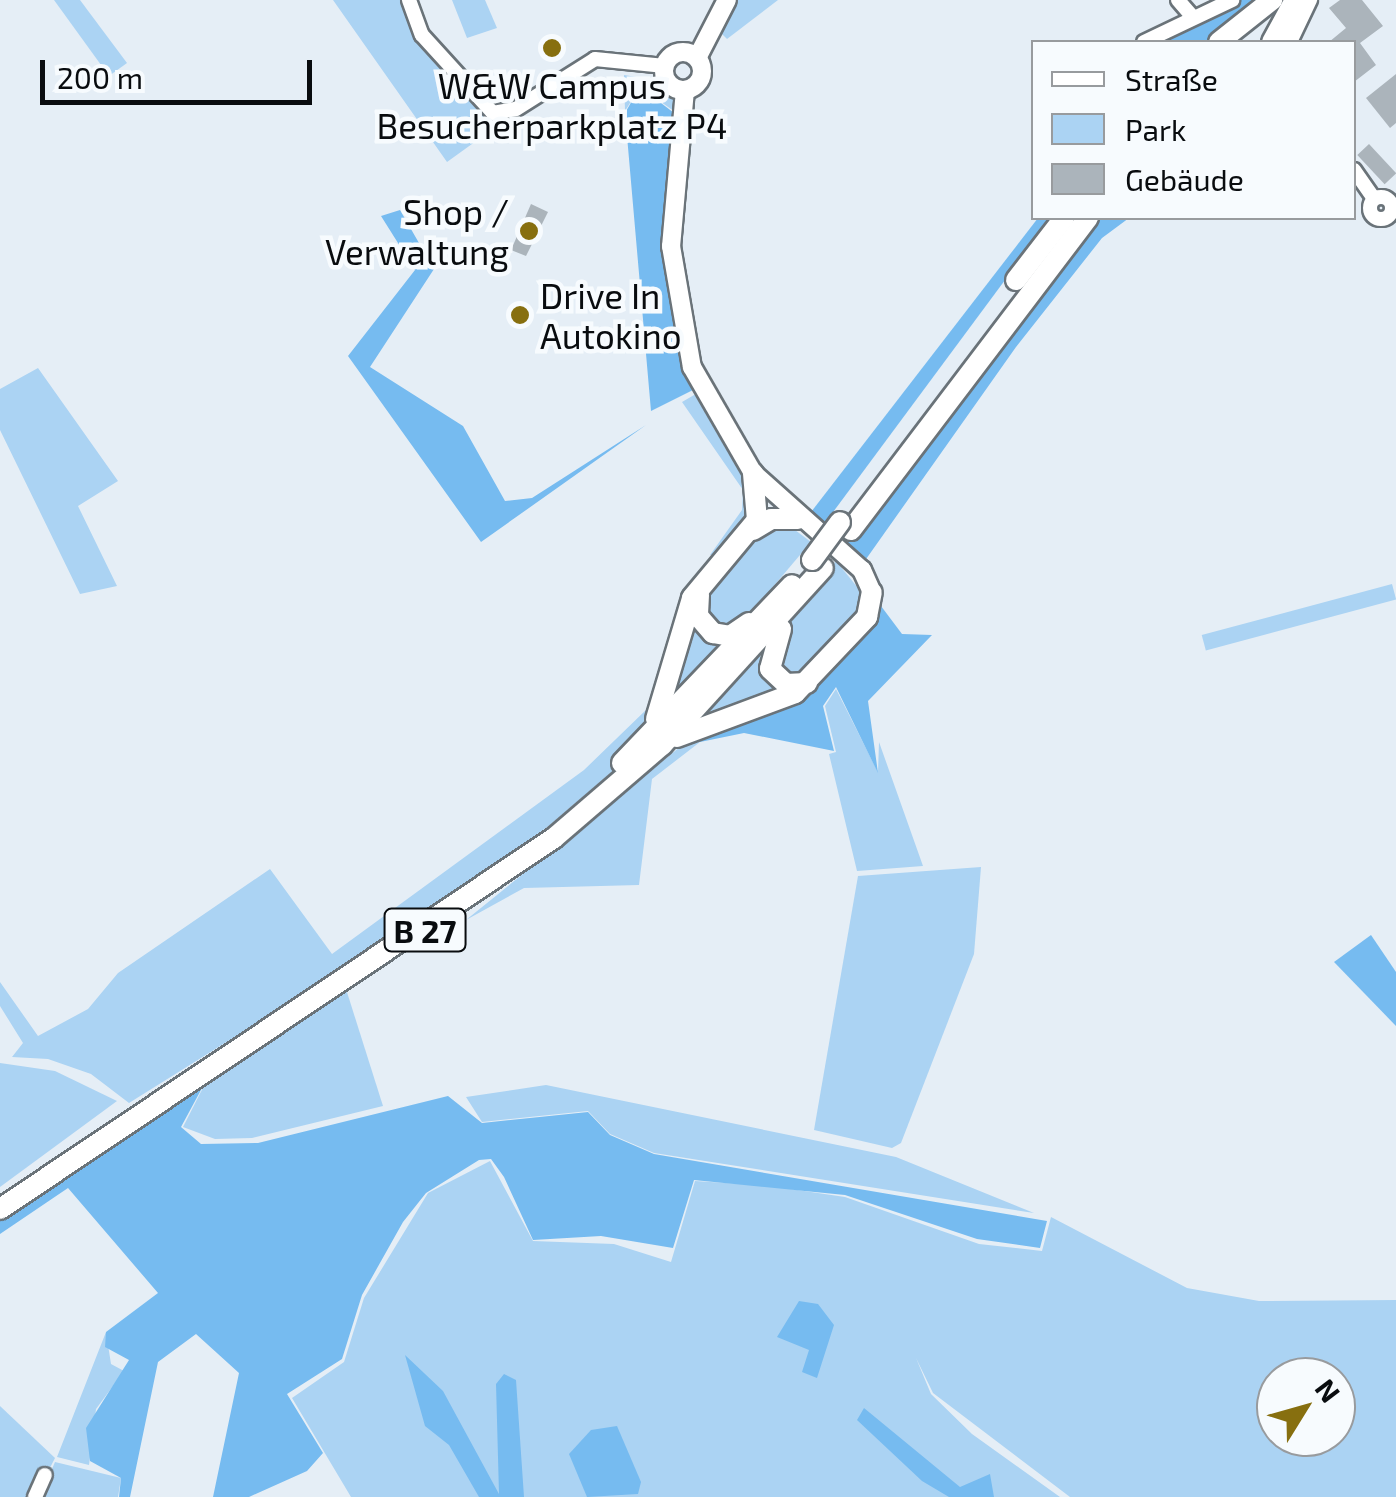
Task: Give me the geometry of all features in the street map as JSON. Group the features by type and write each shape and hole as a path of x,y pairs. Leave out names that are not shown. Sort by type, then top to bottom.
{"highway":[{"path":"1222,40 1272,0"},
{"path":"1273,40 1296,0"},
{"name":"B 27","path":"846,526 1063,220"},
{"name":"B 27","path":"167,1086 480,893 662,745 784,606 983,346 1086,220"},
{"path":"753,472 760,503 753,530"},
{"path":"753,530 771,519 798,520"},
{"name":"B 27","path":"628,758 670,690 681,628 701,586 753,530"},
{"name":"B 27","path":"701,586 698,616 722,636 784,606"},
{"name":"B 27","path":"662,745 807,683 867,616 872,592"},
{"name":"B 27","path":"784,606 771,646 770,669 786,684 807,683"},
{"name":"B 27","path":"0,1192 472,884 628,758 784,606"},
{"name":"B 27","path":"0,1209 103,1128"}],"main road":[{"path":"726,0 696,58 702,75 685,90 671,208 676,304 701,391 753,472 798,520 862,570 872,592"},
{"path":"685,90 668,84 664,66 678,53 696,58"}],"street":[{"path":"408,0 422,35 493,113 516,110 594,59 664,66"},
{"path":"1178,0 1193,17"},
{"path":"1148,40 1232,0"},
{"path":"1291,40 1310,0"},
{"path":"1356,172 1387,199"},
{"path":"35,1497 45,1475"}],"green space":[{"path":"54,0 80,0 127,63 109,76"},
{"path":"333,0 403,0 419,38 497,126 447,162"},
{"path":"452,0 485,0 497,28 467,38"},
{"path":"734,0 778,0 727,39 721,33"},
{"path":"624,75 661,81 680,98 678,114 640,87 625,111"},
{"path":"38,368 118,481 78,506 117,586 80,594 0,430 0,389"},
{"path":"701,391 760,503 727,558 710,555 742,510 743,490 682,402"},
{"path":"769,527 791,527 811,542 744,621 721,631 706,623 708,586"},
{"path":"836,561 867,599 860,618 805,677 781,677 774,644"},
{"path":"1392,584 1396,599 1206,650 1202,635"},
{"path":"690,617 699,633 726,641 665,714"},
{"path":"760,651 761,667 784,693 704,718"},
{"path":"836,689 878,772 879,742 923,866 857,871 829,754 836,752 825,706"},
{"path":"647,709 661,710 628,758 550,825 388,941 129,1103 91,1074 48,1059 12,1057 23,1043 0,1006 0,982 38,1036 88,1009 118,973 270,869 332,954 584,770"},
{"path":"696,734 700,742 652,779 639,885 524,888 466,920"},
{"path":"981,867 974,954 901,1143 892,1148 814,1130 858,876"},
{"path":"346,989 383,1106 252,1138 215,1139 183,1127 215,1064"},
{"path":"0,1063 55,1071 117,1101 0,1187"},
{"path":"546,1085 896,1157 1034,1213 654,1153 610,1134 588,1111 482,1122 466,1097"},
{"path":"490,1161 533,1241 614,1244 671,1262 695,1181 845,1197 979,1244 1042,1251 1051,1217 1187,1288 1259,1301 1396,1300 1396,1497 1070,1497 933,1393 916,1358 931,1394 972,1434 1060,1497 351,1497 292,1398 344,1362 364,1298 428,1193"},
{"path":"106,1332 111,1364 124,1371 96,1409 89,1465 57,1457"},
{"path":"0,1406 55,1458 35,1497 0,1497"},
{"path":"55,1462 121,1478 118,1497 40,1497"}],"shaded area":[{"path":"1240,0 1258,0 1208,40 1163,40"},
{"path":"640,87 678,116 667,273 693,390 651,411 625,113"},
{"path":"400,210 434,269 370,367 463,426 505,501 532,498 646,425 481,542 348,356 415,270 381,216"},
{"path":"1036,220 1050,220 822,527 808,516"},
{"path":"1093,220 1126,220 1102,238 1016,347 864,562 844,547 1022,302"},
{"path":"878,602 902,634 932,635 868,701 878,773 836,687 823,706 834,751 744,733 700,742 696,734 787,703"},
{"path":"1371,935 1396,972 1396,1026 1334,962"},
{"path":"215,1064 181,1127 201,1144 258,1143 448,1096 482,1123 588,1112 610,1135 654,1154 1047,1221 1040,1248 977,1239 845,1195 694,1180 673,1248 601,1236 533,1240 504,1177 491,1159 479,1160 426,1193 403,1222 362,1295 342,1359 287,1394 323,1453 307,1471 249,1497 213,1497 239,1373 196,1334 158,1362 130,1497 119,1497 121,1478 90,1461 86,1428 129,1360 105,1347 106,1332 158,1293 68,1188 0,1234 0,1209"},
{"path":"799,1301 818,1304 834,1325 817,1378 802,1372 809,1350 777,1337"},
{"path":"405,1355 443,1391 499,1494 496,1384 504,1374 516,1380 524,1497 479,1497 449,1445 425,1426"},
{"path":"864,1408 960,1487 990,1474 994,1497 949,1497 922,1481 857,1420"},
{"path":"617,1426 641,1482 638,1494 587,1497 569,1454 591,1430"}],"building":[{"path":"1340,0 1362,0 1383,26 1360,43 1376,65 1356,80 1356,40 1331,40 1346,28 1329,8"},
{"path":"1396,74 1396,123 1390,128 1366,98"},
{"path":"1369,144 1396,173 1385,184 1357,155"},
{"name":"Shop / Verwaltung","path":"531,204 548,212 526,256 511,250"}],"place":[{"name":"W&W Campus Besucherparkplatz P4","path":"552,48"},
{"name":"Shop / Verwaltung","path":"529,231"},
{"name":"Drive In Autokino","path":"520,315"}]}
